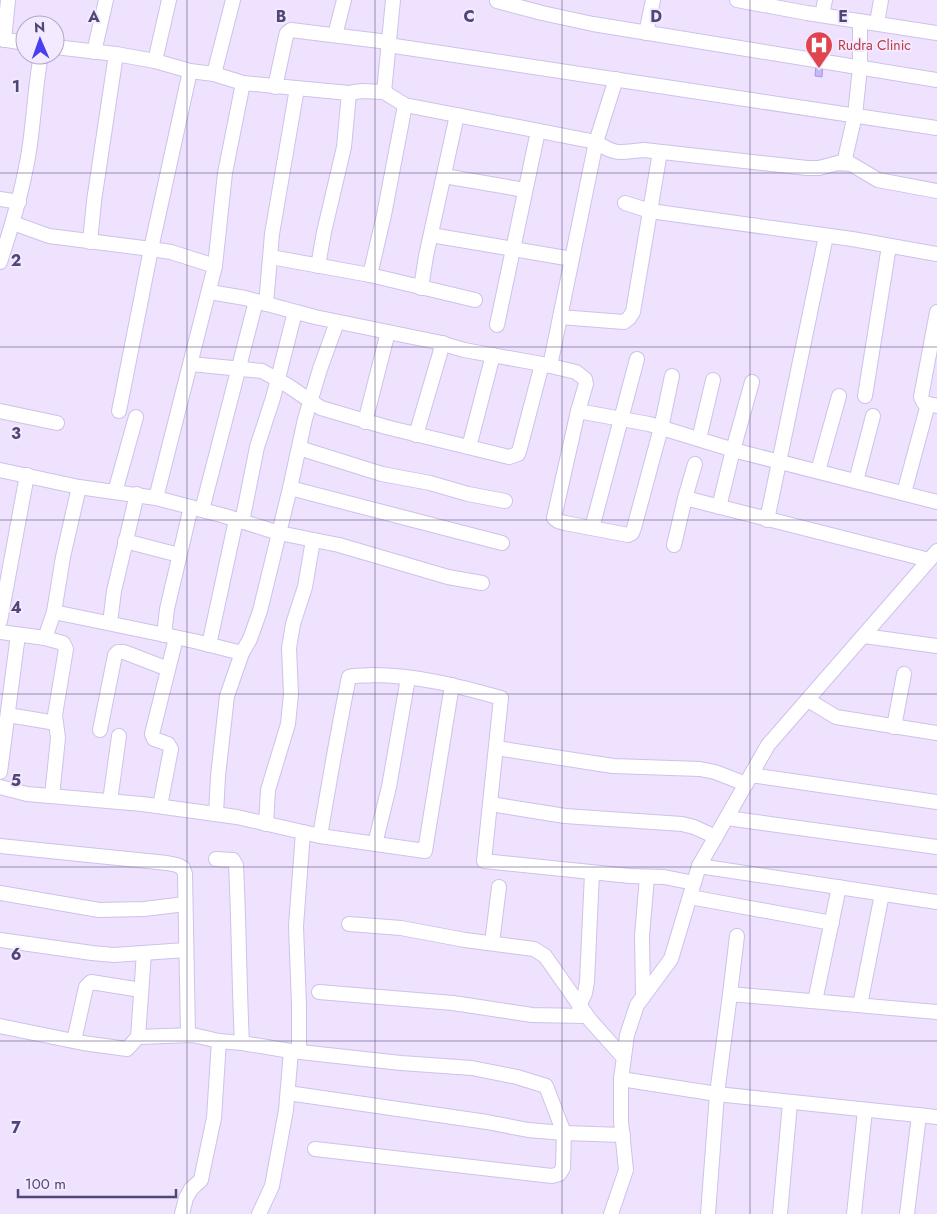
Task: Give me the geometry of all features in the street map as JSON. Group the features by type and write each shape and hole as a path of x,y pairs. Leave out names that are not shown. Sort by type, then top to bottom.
{"street":[{"path":"8,0 2,39 15,41"},
{"path":"94,52 106,0"},
{"path":"155,61 169,0"},
{"path":"214,74 233,0"},
{"path":"336,34 344,0"},
{"path":"384,92 393,0"},
{"path":"492,0 498,0 542,13 646,33 937,80"},
{"path":"646,33 653,0"},
{"path":"736,0 774,3 822,15 937,33"},
{"path":"822,15 825,0"},
{"path":"877,23 881,0"},
{"path":"844,163 855,115 860,68 860,21"},
{"path":"274,87 287,32 295,30 336,34 388,44 937,128"},
{"path":"65,48 155,61 190,71 214,74 244,83 349,93 362,91 384,92 406,105 596,142 610,151 644,150 807,168 819,168 844,163 858,167 878,180 937,191"},
{"path":"90,242 94,201 116,54"},
{"path":"0,262 19,202 30,149 35,88 39,65"},
{"path":"119,411 151,249 190,71"},
{"path":"190,364 262,371 321,408 365,422 469,448 509,457 518,454 560,316 596,142 616,79"},
{"path":"156,498 192,353 210,292 215,266 224,173 244,83"},
{"path":"160,806 171,748 168,744 154,739 152,734 168,668 170,636 166,609 179,555 196,508 261,303 271,257 272,234 297,88"},
{"path":"318,266 344,148 349,93"},
{"path":"370,275 406,105"},
{"path":"421,288 457,115"},
{"path":"497,325 538,131"},
{"path":"560,316 624,322 633,312 660,152"},
{"path":"444,176 525,190"},
{"path":"0,199 19,202"},
{"path":"625,204 650,211 937,254"},
{"path":"13,223 49,236 171,252 215,266"},
{"path":"431,235 572,259"},
{"path":"767,520 826,236"},
{"path":"865,396 889,246"},
{"path":"271,257 370,275 475,300"},
{"path":"210,292 464,350 576,372 586,379 586,384 578,411 554,518 558,521 628,535 632,533 661,428 672,376"},
{"path":"209,645 257,447 295,312"},
{"path":"904,493 933,405 924,403 921,397 937,312"},
{"path":"216,814 218,776 227,696 257,618 310,401 338,322"},
{"path":"365,422 388,332"},
{"path":"416,435 443,344"},
{"path":"469,448 493,355"},
{"path":"592,528 637,359"},
{"path":"699,439 713,380"},
{"path":"718,507 752,382"},
{"path":"818,471 839,396"},
{"path":"578,411 661,428 733,450 937,502"},
{"path":"0,412 57,423"},
{"path":"856,481 873,416"},
{"path":"115,492 136,417"},
{"path":"299,448 382,474 430,483 468,494 505,501"},
{"path":"674,545 695,464"},
{"path":"0,470 79,487 156,498 196,508 279,534 339,546 448,577 482,582"},
{"path":"0,621 26,476"},
{"path":"45,638 54,612 63,557 79,487"},
{"path":"290,488 407,520 502,543"},
{"path":"110,623 114,591 137,494"},
{"path":"611,1214 626,1170 620,1079 627,1035 637,1005 671,959 700,866 768,746 933,556 767,520 685,498"},
{"path":"266,824 268,790 288,724 291,694 289,648 293,624 305,587 313,540"},
{"path":"125,542 179,555"},
{"path":"54,612 242,653"},
{"path":"0,632 45,638 63,643 66,649 55,715 58,738 52,796"},
{"path":"0,772 18,634"},
{"path":"864,636 937,646"},
{"path":"100,730 115,654 124,652 168,668"},
{"path":"894,727 904,674"},
{"path":"320,836 349,677 383,675 408,678 452,685 500,698 484,861 592,873 664,877 694,883"},
{"path":"375,844 389,787 408,678"},
{"path":"0,786 27,794 160,806 216,814 320,836 425,851 452,685"},
{"path":"808,700 836,717 937,733"},
{"path":"8,715 56,723"},
{"path":"110,801 119,736"},
{"path":"496,748 613,766 700,769 749,779 937,802"},
{"path":"490,804 565,816 682,824 716,837"},
{"path":"727,818 937,847"},
{"path":"259,1214 272,1186 295,1051 299,1006 296,926 303,832"},
{"path":"0,846 178,865 183,868 185,874 188,1035"},
{"path":"216,859 232,860 236,865 242,1042"},
{"path":"700,866 937,902"},
{"path":"583,1011 587,982 592,873"},
{"path":"642,997 642,936 647,877"},
{"path":"492,943 499,887"},
{"path":"815,1001 840,888"},
{"path":"0,893 99,910 144,909 185,904"},
{"path":"860,1005 882,894"},
{"path":"690,897 832,923"},
{"path":"349,924 401,928 534,949 545,956 583,1011 624,1058"},
{"path":"708,1214 717,1094 737,936"},
{"path":"0,940 114,955 186,950"},
{"path":"0,1026 74,1041 127,1049 138,1037 144,953"},
{"path":"74,1041 86,986 91,982 141,990"},
{"path":"319,992 452,1003 532,1015 583,1011"},
{"path":"730,994 937,1012"},
{"path":"138,1037 188,1035 295,1051 401,1063 472,1068 517,1077 546,1086 564,1133 563,1168 559,1174 552,1176 315,1149"},
{"path":"182,1214 186,1198 201,1180 204,1170 214,1118 219,1041"},
{"path":"620,1079 790,1103 937,1116"},
{"path":"288,1094 487,1122 528,1130 623,1135"},
{"path":"780,1214 790,1103"},
{"path":"854,1214 865,1110"},
{"path":"908,1214 919,1115"}],"building":[{"path":"816,63 823,64 822,77 815,76"}],"place":[{"name":"Rudra Clinic","path":"819,69"}]}
